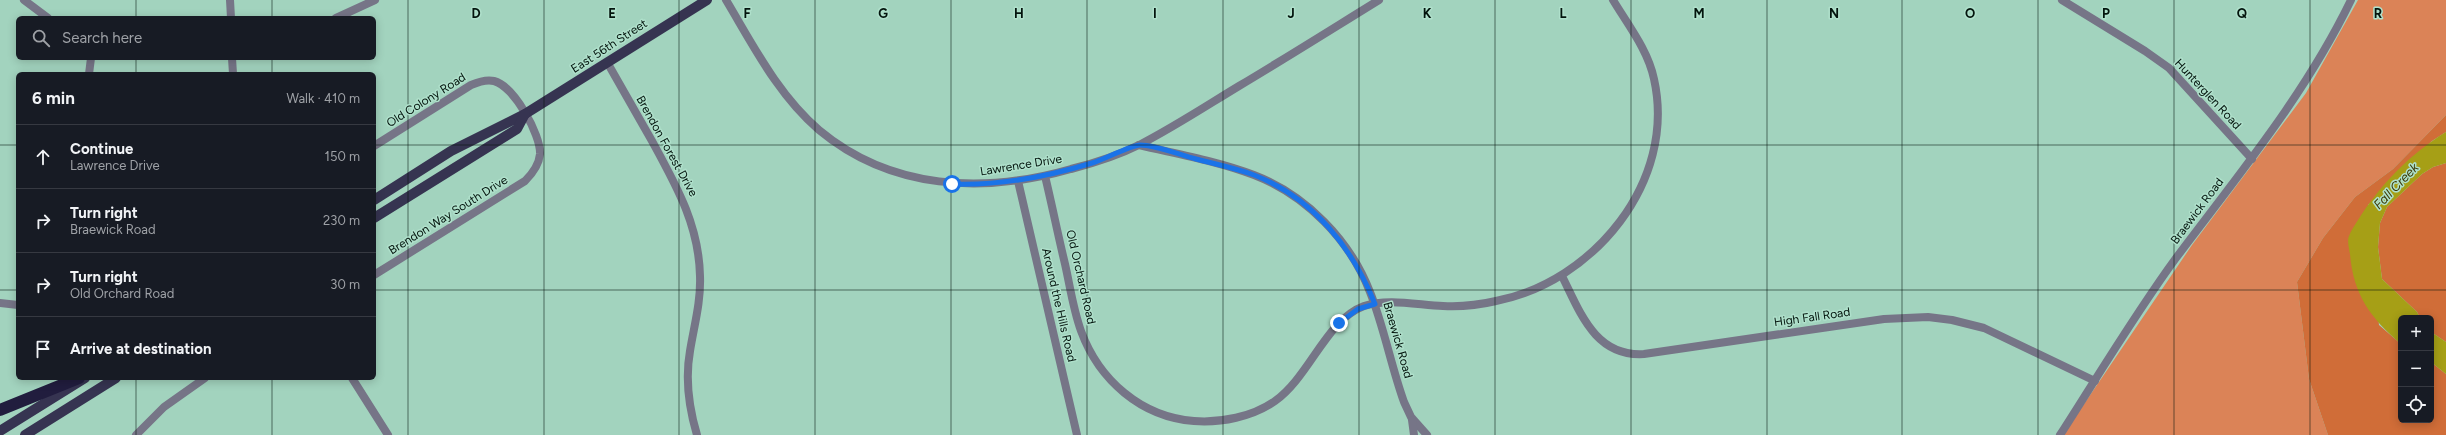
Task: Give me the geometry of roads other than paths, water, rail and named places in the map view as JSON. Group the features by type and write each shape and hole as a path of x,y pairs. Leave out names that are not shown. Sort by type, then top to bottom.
{"highway":[{"path":"0,410 74,380"}],"main road":[{"name":"East 56th Street","path":"376,199 451,151 525,114 707,0"},
{"name":"East 56th Street","path":"376,217 517,129 525,114"},
{"path":"0,431 82,380"},
{"path":"25,435 113,380"}],"street":[{"path":"24,0 45,16"},
{"path":"230,0 231,16"},
{"path":"340,16 374,0"},
{"name":"Lawrence Drive","path":"726,0 790,100 819,129 852,153 904,176 939,183 974,185 1018,181 1045,176 1093,163 1139,145 1379,0"},
{"name":"Old Orchard Road","path":"1045,176 1076,315 1088,346 1103,370 1122,392 1142,406 1163,415 1191,421 1219,421 1246,415 1268,405 1286,393 1301,378 1339,323 1358,309 1375,304 1446,307 1482,304 1525,292 1562,276 1598,248 1624,217 1643,181 1654,145 1658,112 1653,75 1645,54 1613,0"},
{"name":"Hunterglen Road","path":"2062,0 2145,51 2169,68 2252,159"},
{"name":"Braewick Road","path":"2060,435 2175,260 2252,159 2313,69 2351,0"},
{"path":"89,72 92,60"},
{"path":"232,60 233,72"},
{"name":"Brendon Forest Drive","path":"607,62 679,189 693,227 699,260 700,292 690,352 688,376 690,404 697,435"},
{"name":"Old Colony Road","path":"376,145 471,86 486,80 498,82 508,88 525,114"},
{"name":"Brendon Way South Drive","path":"376,274 525,181 532,172 539,157 539,145 525,114"},
{"name":"Braewick Road","path":"1139,145 1242,170 1269,182 1296,198 1316,214 1343,243 1360,270 1375,304 1398,383 1411,417 1427,435"},
{"name":"Around the Hills Road","path":"1018,181 1078,435"},
{"name":"High Fall Road","path":"1562,276 1590,331 1606,345 1624,352 1644,354 1884,319 1928,317 1952,320 1988,330 2095,382"},
{"path":"0,303 16,305"},
{"path":"136,435 164,407 202,380"},
{"path":"353,380 385,434"},
{"path":"1411,417 1414,435"}],"water":[{"name":"Fall Creek","path":"2446,132 2446,163 2433,167 2422,174 2387,207 2380,223 2378,247 2382,279 2418,315 2398,315 2398,342 2390,335 2365,305 2355,281 2348,238 2367,207 2386,182 2433,140"},
{"path":"2434,334 2446,342 2446,374 2434,364"}]}
